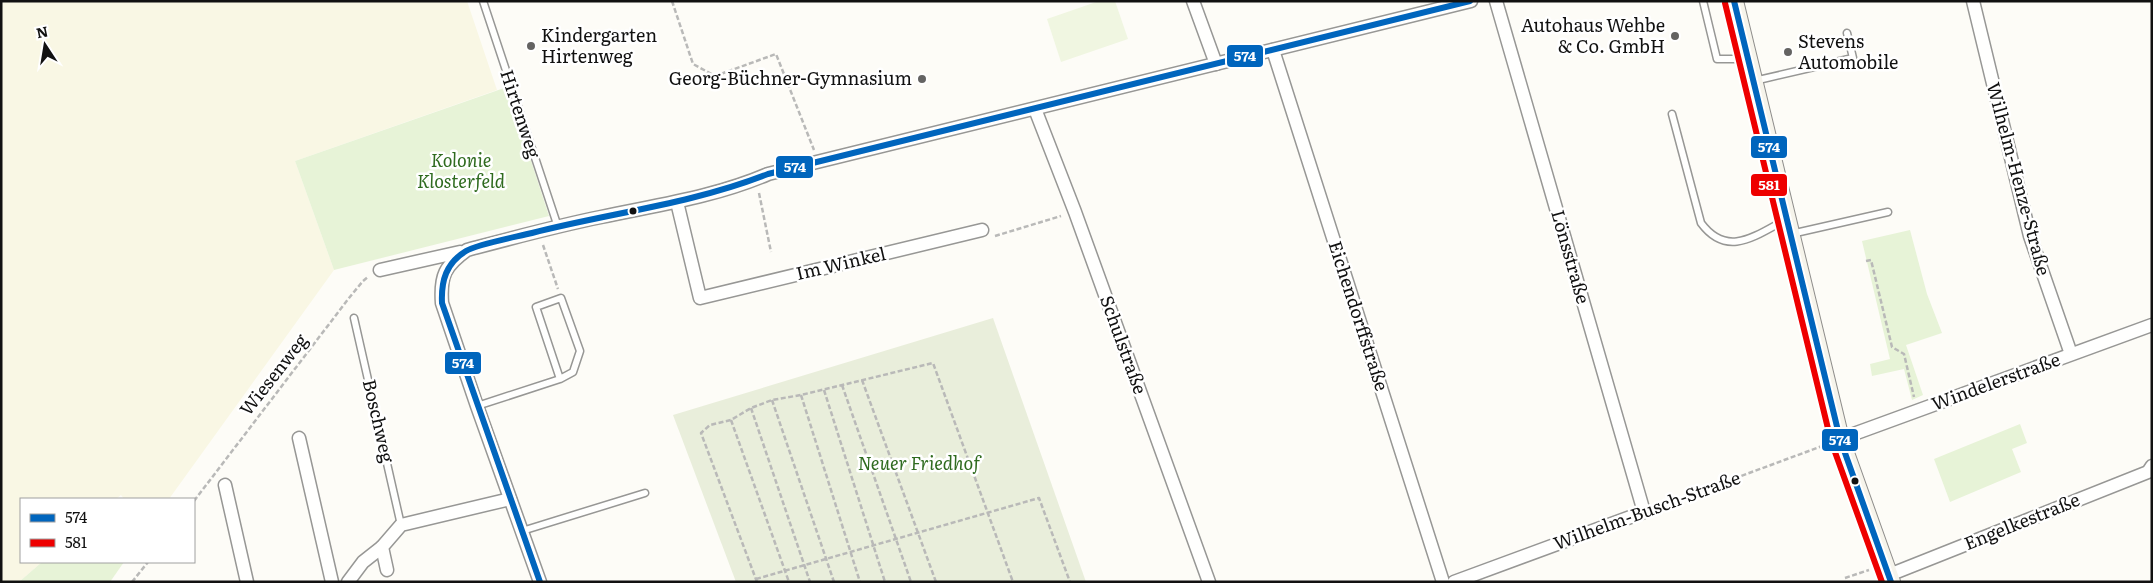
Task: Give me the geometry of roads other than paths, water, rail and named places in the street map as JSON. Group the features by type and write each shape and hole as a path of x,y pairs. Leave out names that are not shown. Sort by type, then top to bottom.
{"main road":[{"path":"1734,1 1840,439 1888,574"}],"street":[{"path":"1193,1 1216,64"},
{"path":"380,270 539,231 677,202 768,174 1471,1"},
{"name":"Lönsstraße","path":"1496,1 1644,512"},
{"name":"Wilhelm-Henze-Straße","path":"1973,1 2030,236 2071,354"},
{"name":"Eichendorffstraße","path":"1273,50 1443,582"},
{"name":"Schulstraße","path":"1035,109 1075,212 1209,582"},
{"name":"Im Winkel","path":"677,202 700,298 982,230"},
{"path":"467,250 451,262 444,274 441,286 442,303 540,582"},
{"name":"Windelerstraße","path":"1840,439 2152,325"},
{"path":"299,438 332,582"},
{"name":"Engelkestraße","path":"1888,574 2148,472 2152,466"},
{"path":"225,485 247,582"},
{"path":"348,582 363,562 382,547 402,525 510,499"},
{"name":"Wilhelm-Busch-Straße","path":"1454,582 1644,512"},
{"path":"382,547 387,570"}],"lane":[{"name":"Hirtenweg","path":"483,1 558,227"},
{"path":"1703,1 1717,59 1748,59"},
{"path":"1753,81 1852,58 1847,33"},
{"path":"1672,114 1700,223 1710,234 1726,241 1737,242 1788,227 1888,212"},
{"path":"477,406 560,379 573,372 580,351 561,298 536,307 560,379"},
{"name":"Boschweg","path":"354,318 402,525"},
{"path":"521,531 645,493"}],"place":[{"name":"Autohaus Wehbe & Co. GmbH","path":"1675,36"},
{"name":"Kindergarten Hirtenweg","path":"531,46"},
{"name":"Stevens Automobile","path":"1788,52"},
{"name":"Georg-Büchner-Gymnasium","path":"922,79"}],"park label":[{"name":"Kolonie Klosterfeld","path":"461,171"},
{"name":"Neuer Friedhof","path":"919,464"}]}
